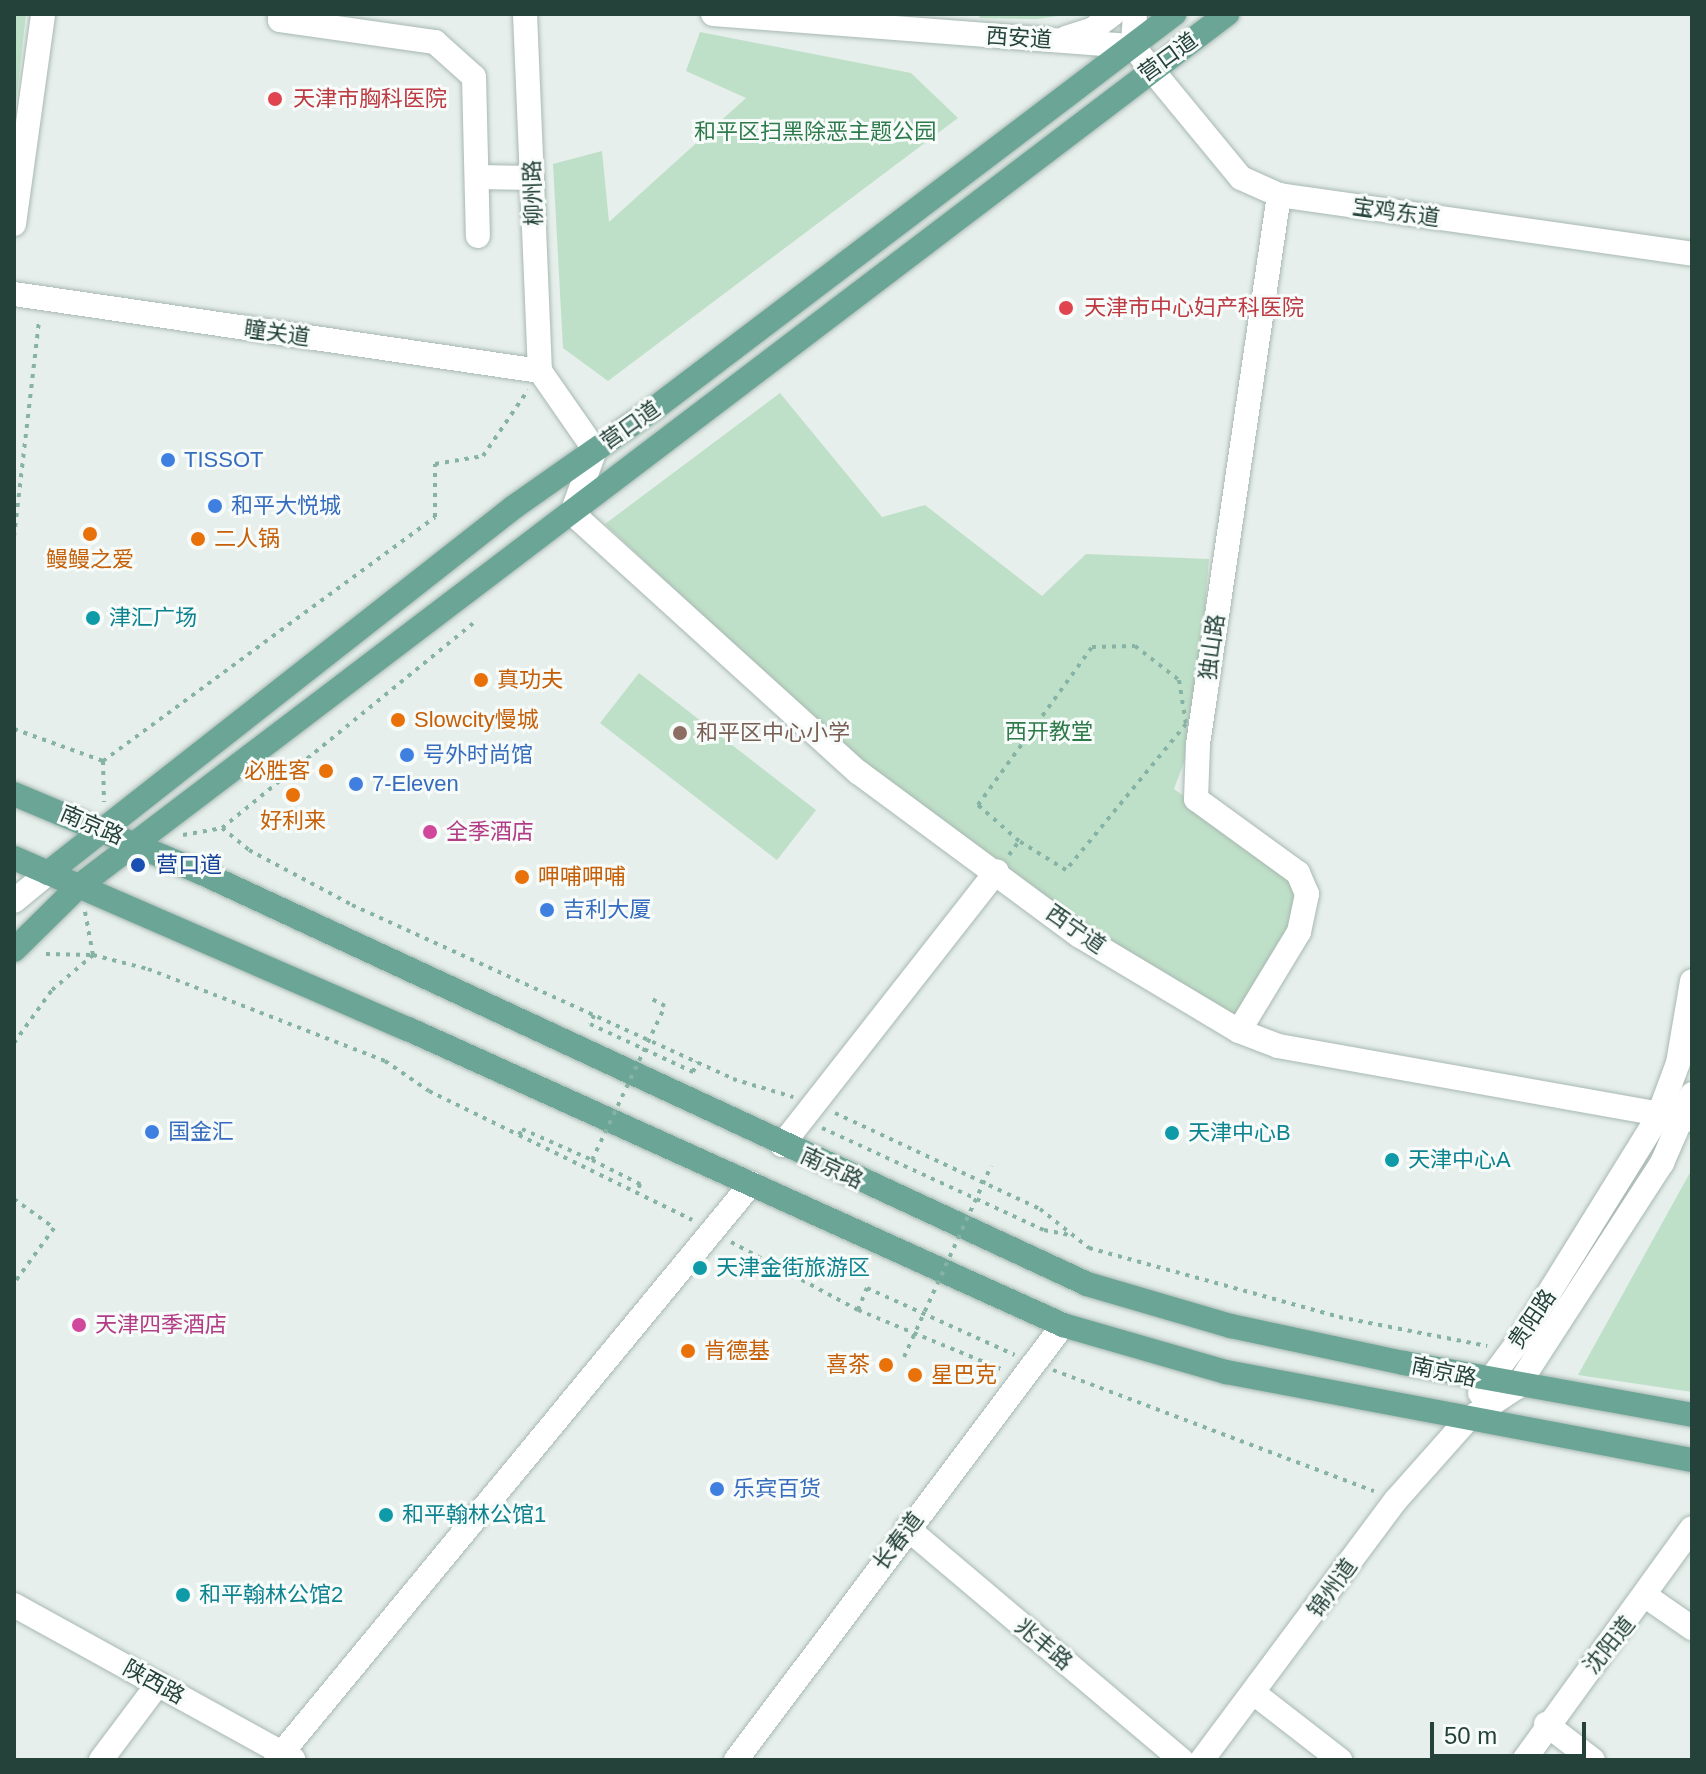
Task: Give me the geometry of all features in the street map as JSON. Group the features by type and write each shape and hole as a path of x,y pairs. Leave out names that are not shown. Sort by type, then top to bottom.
{"main road":[{"name":"营口道","path":"48,873 514,507 595,450 1140,28 1174,14"},
{"name":"营口道","path":"14,950 79,886 1227,14"},
{"name":"南京路","path":"14,794 104,830 126,851 200,872 782,1145 1087,1284 1231,1326 1517,1387 1692,1415"},
{"path":"48,873 83,860 126,851"},
{"name":"南京路","path":"14,858 1063,1325 1226,1372 1467,1420 1692,1460"}],"street":[{"path":"14,224 43,14"},
{"path":"280,14 280,20 435,42 474,77 478,236"},
{"name":"柳州路","path":"525,14 540,371"},
{"name":"西安道","path":"713,14 1057,41 1140,28"},
{"path":"1057,41 1093,29 1113,14"},
{"path":"1140,28 1152,70"},
{"name":"宝鸡东道","path":"1152,70 1241,178 1279,195 1692,254"},
{"path":"477,177 532,178"},
{"name":"独山路","path":"1239,1031 1299,932 1307,894 1288,864 1196,799 1200,729 1279,195"},
{"name":"瞳关道","path":"14,294 540,371"},
{"path":"540,371 595,450 572,513"},
{"name":"西宁道","path":"572,513 858,772 997,871 1080,936 1239,1031 1278,1046 1658,1117 1687,1119"},
{"path":"782,1145 997,871"},
{"name":"营口道","path":"14,901 48,873"},
{"name":"贵阳路","path":"1467,1420 1486,1380 1511,1350 1658,1117 1678,1063 1692,981"},
{"name":"贵阳路","path":"1467,1420 1517,1387 1662,1163 1687,1119 1692,1094"},
{"path":"284,1757 751,1184"},
{"name":"长春道","path":"736,1760 907,1528 1063,1325"},
{"name":"锦州道","path":"1202,1760 1255,1694 1396,1500 1467,1420"},
{"name":"兆丰路","path":"907,1528 1182,1760"},
{"name":"沈阳道","path":"1524,1760 1546,1724 1647,1597 1692,1528"},
{"path":"1647,1597 1692,1628"},
{"name":"陕西路","path":"14,1605 284,1757"},
{"path":"101,1760 158,1684"},
{"path":"1255,1694 1340,1760"},
{"path":"1546,1724 1593,1760"}],"path":[{"path":"14,537 42,298"},
{"path":"103,761 435,517 435,464 483,456 540,371"},
{"path":"179,836 222,828 478,619"},
{"path":"1135,646 1179,680 1186,724 1066,870 1019,841 978,805 1092,647 1135,646"},
{"path":"14,729 103,761"},
{"path":"103,761 104,830"},
{"path":"222,828 249,850 352,905 697,1062 1040,1209 1089,1248 1339,1317 1511,1350"},
{"path":"79,886 93,955"},
{"path":"46,954 93,955 148,969 385,1061 429,1091 519,1135 639,1187"},
{"path":"14,1043 52,990 93,955"},
{"path":"592,1160 665,1006 648,997"},
{"path":"594,1015 590,1024 693,1072 697,1062"},
{"path":"808,1111 911,1170 1044,1230 1072,1235"},
{"path":"519,1135 522,1129 592,1160 712,1232 858,1310 1396,1500"},
{"path":"904,1357 991,1166"},
{"path":"14,1199 54,1228 14,1283"},
{"path":"858,1310 867,1288 971,1336 1028,1371"}],"green space":[{"path":"14,14 26,14 14,121"},
{"path":"981,14 1071,14 1037,19 979,18"},
{"name":"和平区扫黑除恶主题公园","path":"700,32 911,73 958,118 608,381 563,348 553,164 602,151 609,222 746,98 686,71"},
{"name":"西开教堂","path":"780,393 882,517 925,505 1042,596 1086,554 1209,559 1194,735 1174,789 1295,877 1295,931 1236,1023 1083,929 864,767 605,524"},
{"path":"639,673 816,810 777,860 600,723"},
{"path":"1692,1169 1692,1392 1578,1375"}],"place":[{"name":"天津市胸科医院","path":"275,99"},
{"name":"天津市中心妇产科医院","path":"1066,308"},
{"name":"TISSOT","path":"168,460"},
{"name":"和平大悦城","path":"215,506"},
{"name":"鳗鳗之爱","path":"90,534"},
{"name":"二人锅","path":"198,539"},
{"name":"津汇广场","path":"93,618"},
{"name":"真功夫","path":"481,680"},
{"name":"Slowcity慢城","path":"398,720"},
{"name":"和平区中心小学","path":"680,733"},
{"name":"号外时尚馆","path":"407,755"},
{"name":"必胜客","path":"326,771"},
{"name":"7-Eleven","path":"356,784"},
{"name":"好利来","path":"293,795"},
{"name":"全季酒店","path":"430,832"},
{"name":"营口道","path":"138,865"},
{"name":"呷哺呷哺","path":"522,877"},
{"name":"吉利大厦","path":"547,910"},
{"name":"国金汇","path":"152,1132"},
{"name":"天津中心B","path":"1172,1133"},
{"name":"天津中心A","path":"1392,1160"},
{"name":"天津金街旅游区","path":"700,1268"},
{"name":"天津四季酒店","path":"79,1325"},
{"name":"肯德基","path":"688,1351"},
{"name":"喜茶","path":"886,1365"},
{"name":"星巴克","path":"915,1375"},
{"name":"乐宾百货","path":"717,1489"},
{"name":"和平翰林公馆1","path":"386,1515"},
{"name":"和平翰林公馆2","path":"183,1595"}]}
